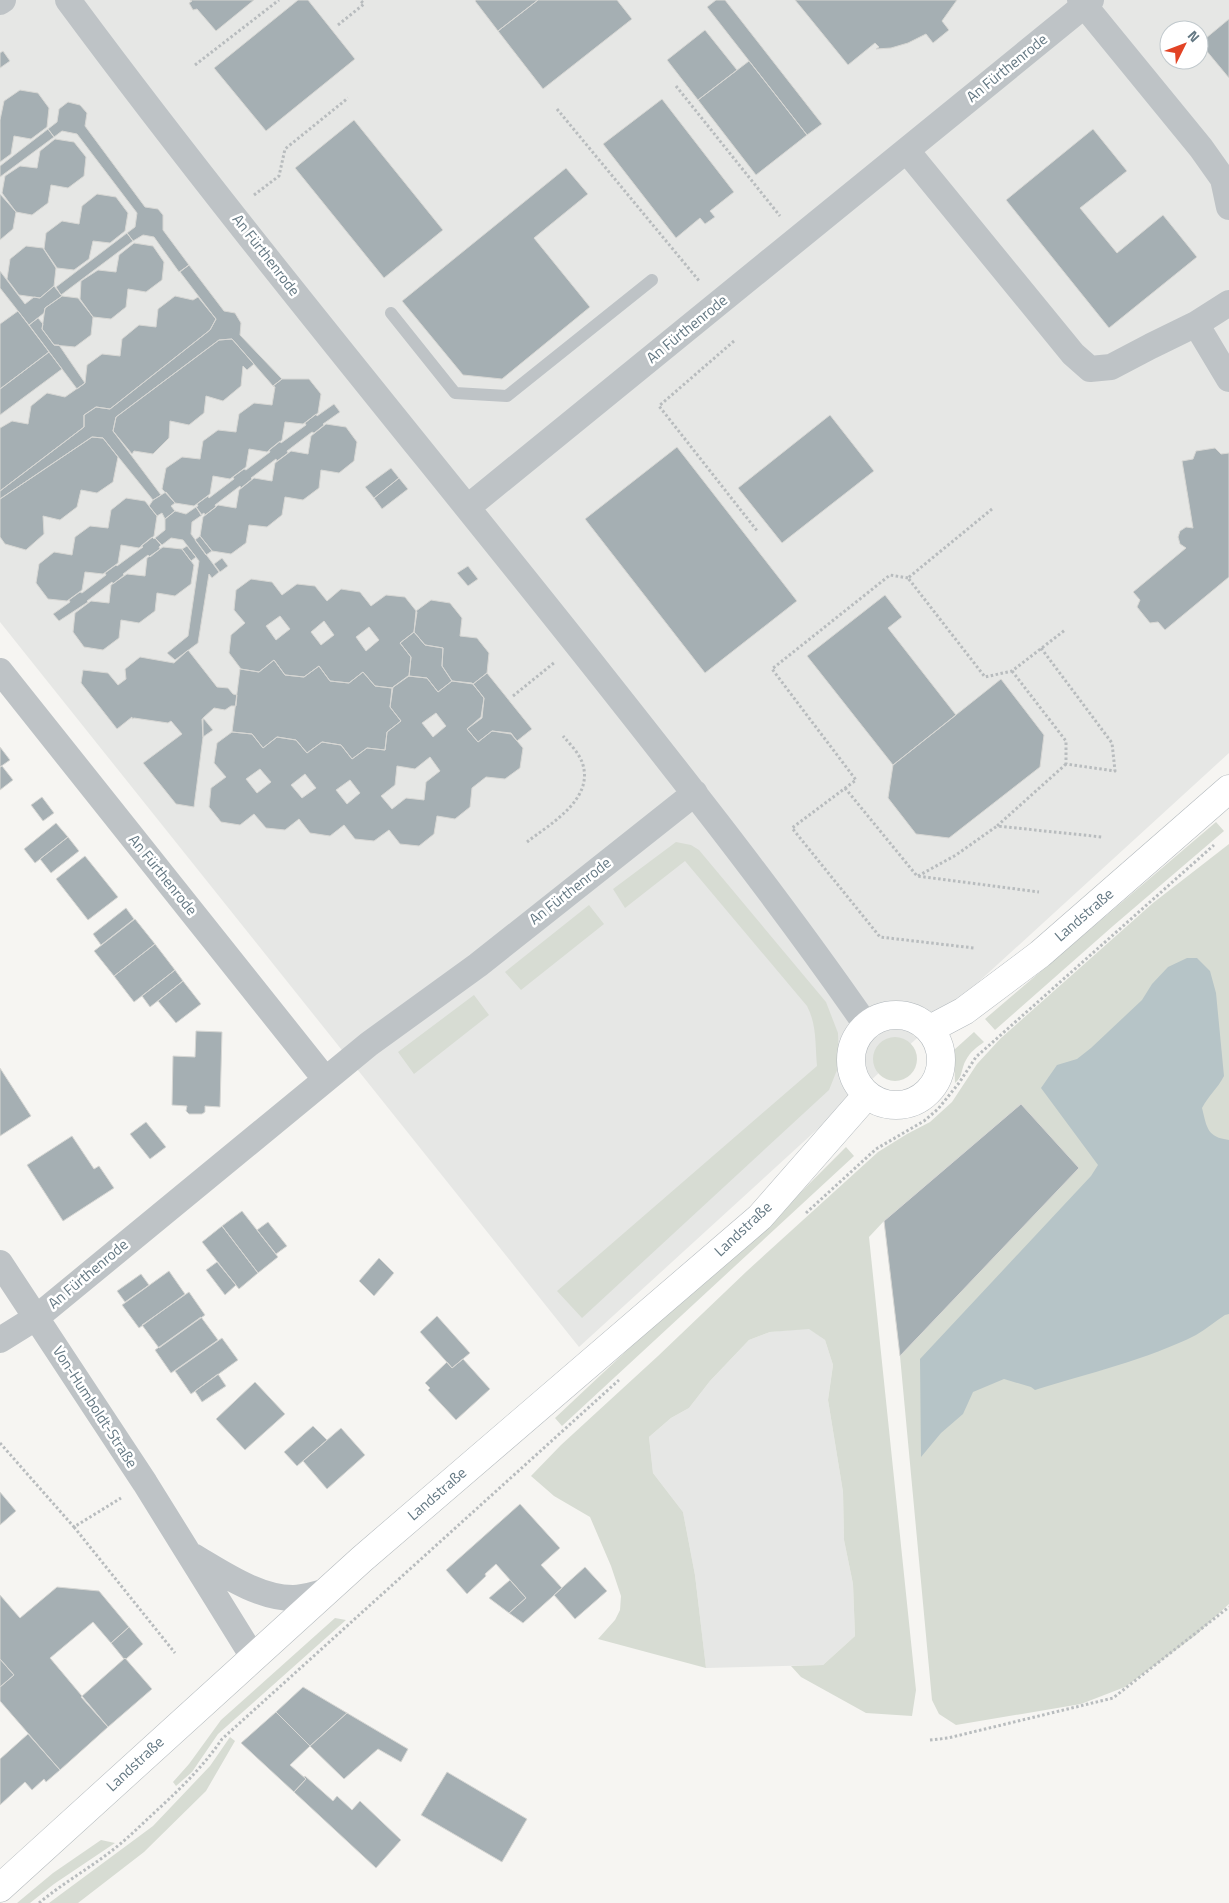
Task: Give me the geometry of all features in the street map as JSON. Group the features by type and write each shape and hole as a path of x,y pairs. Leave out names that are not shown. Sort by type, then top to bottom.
{"street":[{"name":"An Fürthenrode","path":"68,0 128,81 695,793 866,1025"},
{"name":"An Fürthenrode","path":"468,507 907,151 1086,2 1226,180 1229,207"},
{"path":"907,151 1073,354 1090,369 1111,367 1196,324 1229,303"},
{"path":"1196,324 1229,379"},
{"name":"An Fürthenrode","path":"0,671 325,1079"},
{"name":"Landstraße","path":"930,1029 964,1011 1040,954 1229,789"},
{"name":"An Fürthenrode","path":"0,1340 36,1317 325,1079 478,965 695,793"},
{"path":"899,1014 916,1018 930,1029 939,1044 942,1061 939,1077 930,1092 916,1102 899,1105 882,1103 867,1095 857,1083 851,1068 851,1053 856,1038 866,1025 881,1016 899,1014"},
{"name":"Landstraße","path":"0,1888 324,1592 760,1217 867,1095"},
{"name":"Von-Humboldt-Straße","path":"0,1263 145,1483 253,1657"},
{"name":"Von-Humboldt-Straße","path":"188,1553 259,1591 293,1598 324,1592"}],"lane":[{"path":"390,313 455,393 507,396 652,280"}],"path":[{"path":"195,66 279,0"},
{"path":"338,25 364,4 360,0"},
{"path":"676,86 798,239"},
{"path":"232,212 279,176 285,149 348,98"},
{"path":"557,109 718,304"},
{"path":"734,342 659,406 758,532"},
{"path":"908,578 992,509"},
{"path":"974,948 880,937 792,828 856,780 772,669 890,575 908,578 984,677 1012,671 1065,630"},
{"path":"514,696 577,645"},
{"path":"1041,648 1112,744 1115,771 1066,764"},
{"path":"917,876 956,855 997,826 1066,764 1066,741 1012,671"},
{"path":"527,842 575,804 581,788 584,777 584,765 564,736"},
{"path":"845,788 917,876 1039,892"},
{"path":"997,826 1102,837"},
{"path":"803,1216 876,1149 924,1121 938,1109 976,1058 1214,845"},
{"path":"39,1903 58,1887 114,1849 137,1829 188,1782 222,1739 626,1374"},
{"path":"0,1443 74,1527 175,1653"},
{"path":"74,1527 145,1483"},
{"path":"930,1740 948,1738 1113,1698 1229,1607"}],"shaded area":[{"path":"0,0 1229,0 1229,753 579,1347 0,622"},
{"path":"1216,822 1224,831 995,1030 985,1019"},
{"path":"676,842 691,845 699,850 826,1002 838,1033 839,1065 829,1090 582,1318 557,1291 817,1066 814,1028 807,1006 685,861 625,908 613,889"},
{"path":"1229,844 1229,1604 1196,1635 1125,1687 1081,1704 956,1725 939,1714 932,1700 900,1356 1078,1168 1021,1104 884,1221 869,1237 916,1690 912,1716 866,1713 801,1677 791,1666 823,1665 855,1636 853,1584 844,1540 843,1492 828,1400 833,1365 825,1340 809,1329 770,1332 749,1340 710,1381 689,1408 671,1418 649,1437 653,1473 683,1512 695,1575 706,1668 598,1639 615,1620 620,1610 621,1596 611,1566 590,1517 554,1496 531,1476 561,1445 747,1271 878,1152 930,1122 952,1102 977,1064 1001,1038 1153,903"},
{"path":"589,905 604,924 521,990 505,972"},
{"path":"1187,958 1197,958 1210,971 1216,993 1224,1076 1202,1108 1205,1121 1212,1134 1229,1140 1229,1314 1178,1344 1117,1366 1035,1390 1004,1379 973,1392 963,1414 941,1433 921,1457 920,1359 1091,1176 1098,1165 1041,1088 1057,1065 1077,1059 1091,1048 1142,1000 1152,984 1168,967"},
{"path":"474,995 489,1015 414,1074 398,1052"},
{"path":"974,1032 984,1042 968,1057 955,1083 954,1050"},
{"path":"895,1037 907,1041 913,1047 917,1059 913,1071 907,1077 895,1081 883,1077 877,1071 873,1059 877,1047 883,1041"},
{"path":"846,1147 854,1156 562,1426 555,1418 688,1293 758,1235"},
{"path":"809,1328 825,1340 833,1365 828,1400 843,1492 844,1540 853,1584 855,1636 823,1665 706,1668 695,1575 683,1512 653,1473 649,1437 671,1418 689,1408 710,1381 749,1340 770,1332"},
{"path":"335,1618 346,1620 218,1734 192,1772 176,1786 173,1782 189,1764 221,1720"},
{"path":"230,1737 235,1741 206,1791 144,1852 78,1903 49,1903 153,1826 210,1766"},
{"path":"101,1840 115,1843 54,1884 30,1903 17,1903 53,1873"}],"building":[{"path":"190,0 254,0 216,31 197,9 193,10 189,3 192,1"},
{"path":"298,0 308,0 355,59 266,131 214,68"},
{"path":"476,0 538,0 498,31"},
{"path":"538,0 617,0 632,19 543,89 498,31"},
{"path":"716,0 725,0 822,124 807,135 707,7"},
{"path":"795,0 957,0 942,21 949,30 933,43 926,34 908,43 891,48 876,49 879,47 875,43 848,65"},
{"path":"1229,19 1229,78 1209,54 1209,36"},
{"path":"705,30 737,70 698,100 667,60"},
{"path":"3,51 10,61 0,68 0,53"},
{"path":"749,61 807,135 756,175 698,100"},
{"path":"20,90 38,93 49,108 47,127 31,139 14,136 11,154 0,162 0,120 4,101"},
{"path":"662,99 734,192 710,211 715,217 705,224 700,218 676,238 603,144"},
{"path":"68,102 80,105 87,113 85,126 145,207 158,209 163,215 163,230 189,265 179,272 154,237 143,235 133,241 127,233 135,227 137,213 77,134 62,131 54,137 48,129 57,122 59,109"},
{"path":"354,120 443,230 384,278 295,168"},
{"path":"48,129 54,137 0,177 0,166"},
{"path":"1093,129 1127,171 1080,208 1117,253 1163,215 1197,257 1109,328 1006,200"},
{"path":"55,139 74,142 86,157 84,176 68,188 51,185 48,203 32,215 16,212 2,193 5,176 20,166 37,168 40,151"},
{"path":"566,168 588,194 534,238 590,307 502,379 463,375 402,301"},
{"path":"0,194 16,212 13,229 0,240"},
{"path":"97,194 116,197 128,213 125,231 110,243 93,241 89,259 74,270 57,268 44,249 46,233 62,221 79,224 82,206"},
{"path":"127,233 133,241 61,295 56,287"},
{"path":"134,243 153,246 164,262 162,280 146,292 128,289 126,307 111,319 93,317 80,299 81,281 98,270 116,272 119,255"},
{"path":"26,246 43,248 56,268 54,286 40,298 19,295 7,279 10,259"},
{"path":"189,265 224,311 235,313 241,323 240,335 282,379 273,386 232,339 219,340 116,417 113,431 161,495 153,500 103,438 92,437 0,499 0,491 84,427 84,415 96,407 110,409 210,330 216,319 180,272"},
{"path":"0,271 25,304 34,297 40,298 54,286 62,296 45,308 44,313 29,325 0,288"},
{"path":"62,296 78,298 93,317 91,335 75,347 54,345 42,329 45,308"},
{"path":"175,296 193,300 198,297 216,319 210,330 110,409 96,407 84,415 84,427 0,491 0,428 12,421 28,424 31,406 47,393 65,397 85,383 87,365 102,354 120,356 122,339 139,325 156,327 158,309"},
{"path":"18,311 49,352 0,389 0,324"},
{"path":"38,318 43,324 42,329 54,345 59,345 85,383 77,389 29,325"},
{"path":"232,339 254,364 247,370 243,366 241,386 223,401 206,396 204,413 189,425 170,421 169,438 153,454 134,451 132,454 113,431 116,417 219,340"},
{"path":"49,352 62,369 0,415 0,389"},
{"path":"282,379 309,379 321,394 318,413 303,424 285,422 282,440 267,452 249,449 246,467 230,479 213,476 210,494 194,506 175,503 162,489 166,468 182,457 200,459 203,441 218,430 236,432 239,414 254,403 272,405 275,387 273,386"},
{"path":"334,404 340,412 314,433 312,432 287,451 288,453 277,461 276,459 251,478 241,488 240,486 215,505 216,507 205,515 204,513 201,515 196,507 198,506 197,504 208,496 209,498 234,479 233,477 270,452 269,450 280,441 281,443 306,425 305,423 316,414 317,416"},
{"path":"830,415 874,471 782,543 738,488"},
{"path":"326,424 346,427 357,442 354,461 339,473 321,470 319,488 303,500 285,497 282,515 267,527 249,525 246,543 231,554 212,551 200,536 203,517 218,505 236,508 239,490 254,478 272,481 275,463 291,451 308,454 311,436"},
{"path":"92,437 103,438 118,457 113,482 97,493 81,490 77,507 60,520 43,516 44,534 26,550 5,544 0,537 0,499"},
{"path":"677,447 797,601 705,673 585,519"},
{"path":"1215,448 1221,454 1229,453 1229,577 1165,630 1158,622 1150,623 1137,607 1140,600 1133,592 1186,548 1180,544 1178,537 1180,531 1186,527 1193,528 1182,461 1193,459 1196,451"},
{"path":"391,468 399,478 374,498 365,487"},
{"path":"399,478 408,489 382,509 374,498"},
{"path":"166,492 175,503 171,506 175,511 165,519 162,513 157,516 149,506 153,500"},
{"path":"126,498 145,501 157,516 154,536 139,548 121,545 118,563 103,574 85,572 82,590 67,601 48,599 36,583 39,564 54,552 72,555 75,537 90,526 108,528 111,510"},
{"path":"196,507 202,515 192,522 191,534 219,572 212,578 209,574 198,643 175,660 167,653 188,636 199,561 183,540 171,538 162,545 155,538 165,530 165,519 175,511 186,514"},
{"path":"200,536 212,551 206,555 195,540"},
{"path":"152,537 161,545 160,549 150,557 148,555 113,584 112,582 88,602 59,621 53,614 70,602 69,600 106,575 105,573 143,547 141,546"},
{"path":"187,546 196,557 191,561 182,549"},
{"path":"163,547 182,549 194,565 191,584 175,596 157,593 155,611 139,623 121,620 119,638 103,650 84,647 73,632 75,613 91,601 109,603 111,585 127,574 145,576 147,558"},
{"path":"222,558 228,566 220,572 214,564"},
{"path":"468,566 478,579 468,586 457,573"},
{"path":"251,579 272,582 282,595 297,584 315,586 327,601 341,589 360,592 371,606 386,595 405,597 417,612 414,632 400,643 411,657 409,676 392,688 375,686 363,672 349,683 330,681 319,666 304,677 285,675 274,660 259,672 241,669 229,653 231,635 245,623 234,610 236,590","holes":["280,616 290,629 276,640 266,626","324,621 334,635 321,645 311,632","369,627 379,640 366,651 356,637"]},
{"path":"885,595 902,617 888,628 956,715 893,765 807,656"},
{"path":"431,600 450,603 462,618 460,636 477,638 489,653 487,673 473,684 452,681 442,666 443,648 425,645 414,632 416,611"},
{"path":"414,632 425,645 443,648 442,666 452,681 438,692 427,678 409,676 411,657 400,643"},
{"path":"188,650 217,687 228,688 233,694 237,695 236,706 231,706 225,710 214,708 203,718 203,737 194,807 176,804 143,763 182,734 171,721 168,723 132,719 132,717 117,729 81,683 83,670 108,673 118,685 126,679 125,669 140,657 174,663"},
{"path":"274,660 285,675 304,677 319,666 330,681 349,683 363,672 375,686 392,688 390,707 401,721 387,732 385,750 367,748 352,759 341,745 322,742 307,753 296,740 277,737 263,748 252,734 232,732 240,669 259,672"},
{"path":"487,673 532,729 517,741 511,733 492,731 478,742 467,729 482,718 484,698 473,684"},
{"path":"408,676 427,678 438,692 452,681 472,683 484,698 481,717 467,729 478,742 492,731 511,734 523,748 520,768 505,779 486,777 472,788 470,807 455,819 437,816 434,834 419,846 400,844 389,830 374,841 355,839 344,825 330,836 310,833 299,819 285,830 266,828 254,814 240,825 221,822 209,807 211,788 226,777 214,763 217,743 232,732 252,734 263,748 277,737 296,740 307,753 322,742 341,745 352,759 367,748 385,750 387,732 401,721 390,707 393,687","holes":["436,713 446,726 433,737 422,723","430,757 440,771 426,782 424,800 406,798 392,809 381,796 395,785 397,766 415,769","260,769 271,782 257,793 246,779","305,774 316,788 302,798 291,785","350,780 360,793 347,804 336,790"]},
{"path":"1001,679 1044,735 1040,767 949,838 916,834 888,798 893,765"},
{"path":"202,719 213,730 203,737"},
{"path":"0,747 10,760 0,767"},
{"path":"2,766 13,780 0,790 0,767"},
{"path":"42,797 54,813 43,821 31,805"},
{"path":"56,823 68,837 35,863 24,849"},
{"path":"68,837 79,851 51,873 40,859"},
{"path":"85,856 118,897 88,920 56,879"},
{"path":"126,908 134,919 101,945 93,934"},
{"path":"135,919 155,944 114,976 94,951"},
{"path":"155,944 175,970 134,1002 114,976"},
{"path":"175,970 183,981 150,1007 142,996"},
{"path":"183,981 201,1004 176,1023 158,1001"},
{"path":"196,1031 222,1032 220,1107 205,1106 205,1112 202,1114 189,1114 186,1111 187,1106 172,1105 173,1056 195,1057"},
{"path":"0,1068 31,1116 0,1136"},
{"path":"1021,1104 1079,1168 900,1356 884,1221"},
{"path":"146,1122 166,1147 150,1159 130,1134"},
{"path":"72,1136 94,1169 99,1166 114,1188 63,1221 27,1165"},
{"path":"242,1211 278,1257 258,1273 222,1226"},
{"path":"268,1222 287,1246 276,1254 257,1230"},
{"path":"222,1226 258,1273 239,1289 202,1242"},
{"path":"379,1258 394,1273 374,1296 359,1281"},
{"path":"217,1262 236,1285 225,1295 206,1270"},
{"path":"169,1271 185,1294 139,1328 122,1305"},
{"path":"141,1274 149,1285 125,1302 117,1291"},
{"path":"189,1292 205,1315 159,1348 142,1325"},
{"path":"437,1316 470,1353 452,1368 420,1332"},
{"path":"201,1317 218,1340 171,1373 155,1350"},
{"path":"222,1338 238,1360 191,1394 175,1371"},
{"path":"463,1359 490,1389 456,1420 428,1390 430,1388 425,1383 447,1362 452,1368"},
{"path":"218,1374 226,1386 202,1402 195,1391"},
{"path":"255,1382 285,1414 245,1450 216,1419"},
{"path":"313,1426 327,1440 297,1466 284,1452"},
{"path":"341,1428 365,1455 327,1489 303,1461"},
{"path":"0,1492 16,1511 0,1525"},
{"path":"520,1504 560,1548 541,1565 562,1588 523,1623 509,1613 526,1598 496,1564 467,1594 446,1570"},
{"path":"585,1567 607,1591 575,1619 554,1595"},
{"path":"510,1580 526,1598 509,1613 489,1598"},
{"path":"57,1587 99,1591 129,1627 111,1643 93,1622 50,1658 108,1727 60,1770 0,1701 0,1687 14,1675 0,1659 0,1595 20,1618"},
{"path":"129,1627 143,1644 124,1659 111,1643"},
{"path":"125,1658 152,1689 108,1727 81,1697"},
{"path":"0,1659 14,1675 0,1687"},
{"path":"303,1687 347,1713 310,1746 276,1712"},
{"path":"276,1712 310,1746 290,1765 306,1779 294,1792 241,1743"},
{"path":"347,1713 408,1749 401,1762 378,1749 344,1779 310,1746"},
{"path":"28,1734 60,1770 46,1782 44,1779 32,1790 25,1782 0,1805 0,1759"},
{"path":"447,1772 527,1819 502,1862 421,1815"},
{"path":"305,1776 333,1801 337,1796 352,1810 360,1801 401,1840 376,1868 294,1792 306,1779"}]}
